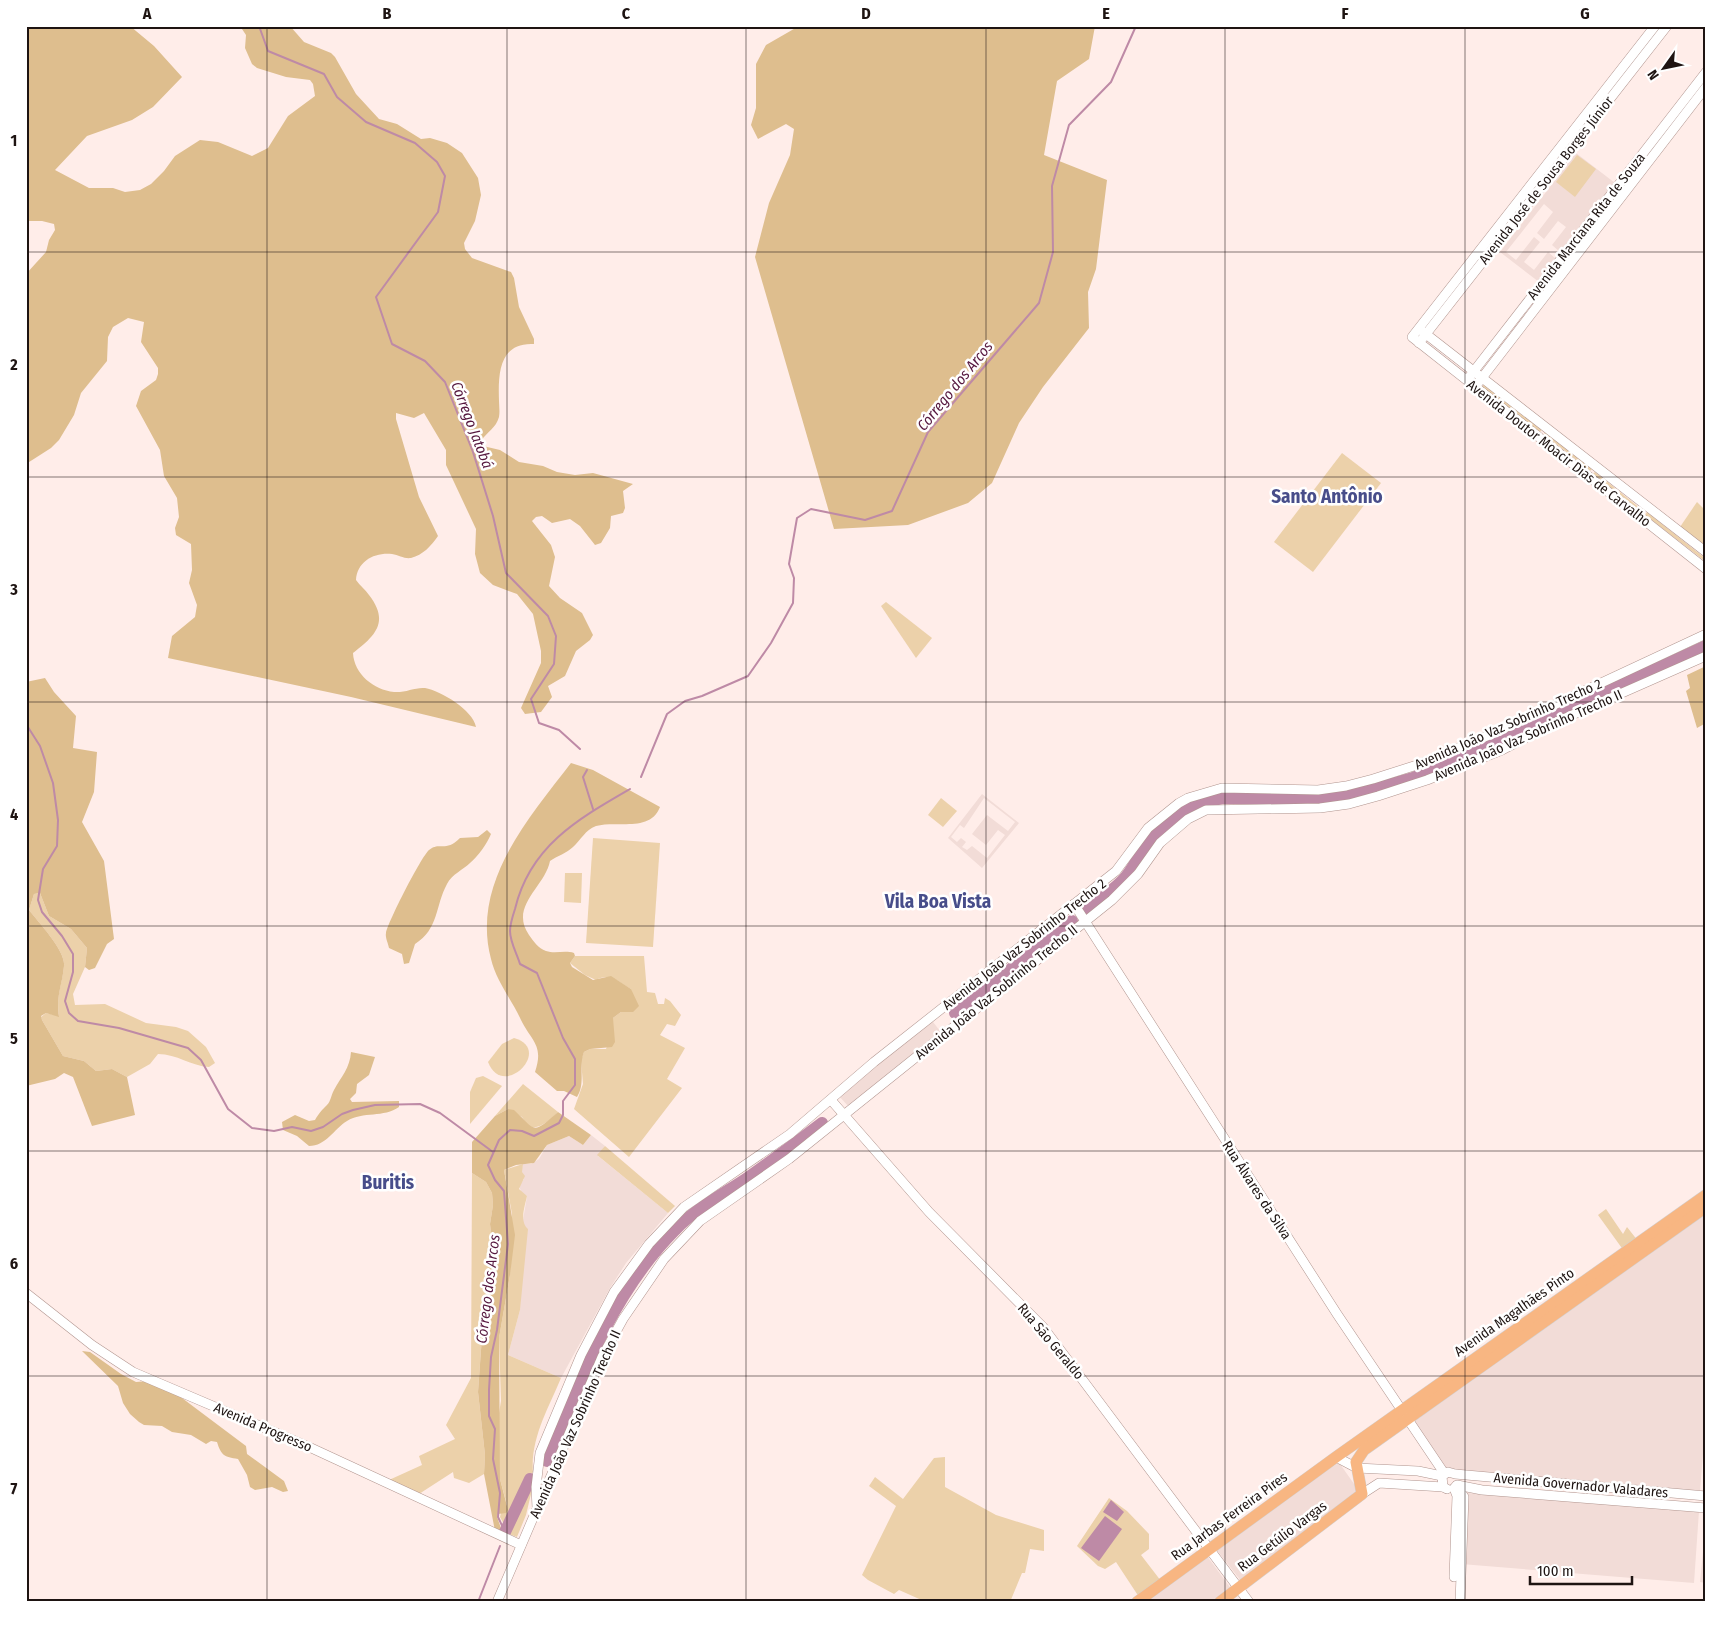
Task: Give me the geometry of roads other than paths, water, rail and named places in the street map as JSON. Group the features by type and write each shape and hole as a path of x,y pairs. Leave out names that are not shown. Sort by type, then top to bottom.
{"main road":[{"name":"Avenida Magalhães Pinto","path":"1511,1340 1706,1195"},
{"name":"Avenida Magalhães Pinto","path":"1338,1456 1404,1415 1706,1207"},
{"name":"Avenida Magalhães Pinto","path":"1357,1468 1356,1462 1364,1450 1404,1415"},
{"name":"Rua Jarbas Ferreira Pires","path":"1137,1602 1338,1456"},
{"path":"1357,1468 1362,1494"},
{"name":"Rua Getúlio Vargas","path":"1220,1602 1362,1494"}],"street":[{"name":"Avenida José de Sousa Borges Júnior","path":"1422,331 1655,26"},
{"name":"Avenida José de Sousa Borges Júnior","path":"1422,331 1667,26"},
{"name":"Avenida Marciana Rita de Souza","path":"1467,380 1706,72"},
{"name":"Avenida Marciana Rita de Souza","path":"1475,386 1706,87"},
{"path":"1593,217 1601,223"},
{"name":"Avenida Doutor Moacir Dias de Carvalho","path":"1706,552 1422,331 1415,340 1706,569"},
{"name":"Avenida João Vaz Sobrinho Trecho 2","path":"537,1508 536,1487 540,1453 581,1354 614,1292 649,1244 684,1207 790,1134 874,1062 1075,906 1116,871 1148,828 1188,798 1222,788 1318,790 1346,786 1373,779 1417,765 1494,733 1706,634"},
{"name":"Avenida João Vaz Sobrinho Trecho II","path":"497,1602 602,1357 623,1318 664,1259 700,1221 789,1159 1112,900 1138,874 1160,843 1188,819 1206,810 1320,808 1349,804 1378,796 1427,780 1502,750 1554,723 1706,656"},
{"name":"Rua Álvares da Silva","path":"1075,906 1443,1474"},
{"name":"Rua São Geraldo","path":"830,1100 929,1212 1043,1328 1249,1602"},
{"name":"Avenida Progresso","path":"26,1293 92,1345 133,1372 306,1446 520,1545"},
{"path":"1338,1456 1357,1468 1455,1474 1457,1496 1454,1602"},
{"path":"538,1465 543,1472 554,1471"},
{"path":"1443,1474 1440,1480 1443,1487 1446,1489 1455,1486"},
{"name":"Avenida Governador Valadares","path":"1455,1474 1706,1496"},
{"name":"Rua Getúlio Vargas","path":"1362,1494 1380,1482 1443,1487"},
{"path":"1455,1486 1464,1497 1460,1602"},
{"name":"Avenida Governador Valadares","path":"1455,1486 1583,1499 1706,1508"},
{"path":"1583,1499 1584,1486"}],"waterway":[{"name":"Córrego Jatobá","path":"259,26 268,51 324,74 337,97 366,122 415,143 437,162 445,176 438,212 376,297 392,344 425,361 445,382 473,452 493,516 506,573 548,616 556,636 554,664 531,699 539,723 559,730 580,749"},
{"name":"Córrego dos Arcos","path":"641,777 667,714 685,701 702,696 748,676 771,643 793,603 794,578 789,564 797,518 811,509 865,520 892,511 928,432 1039,303 1053,252 1052,186 1069,125 1111,82 1136,26"},
{"path":"1087,909 1123,880 1146,845 1161,828 1191,808 1223,798 1319,800 1347,796 1413,778 1490,745 1706,646"},
{"path":"26,724 40,746 53,783 58,820 57,846 43,869 38,900 42,912 62,936 73,954 73,972 65,1001 69,1013 78,1021 119,1028 188,1048 201,1060 228,1109 252,1128 274,1131 292,1127 311,1131 323,1127 342,1114 353,1110 375,1105 420,1104 440,1113 493,1152"},
{"name":"Córrego Jatobá","path":"587,770 583,777 593,809"},
{"name":"Córrego dos Arcos","path":"505,1532 498,1517 500,1493 493,1459 495,1429 489,1416 489,1390 491,1357 497,1330 508,1244 504,1191 495,1180 488,1165 499,1140 510,1130 522,1131 534,1136 559,1123 563,1115 563,1101 575,1085 575,1059 563,1038 537,973 520,964 511,939 510,925 522,887 544,851 575,824 630,789"},
{"path":"955,1013 1072,921"},
{"path":"547,1461 585,1369 600,1339 633,1281 653,1255 691,1215 756,1172 822,1123"},
{"path":"505,1532 530,1479"},
{"name":"Córrego dos Arcos","path":"478,1602 500,1546"}],"district":[{"name":"Santo Antônio","path":"1327,496"},
{"name":"Vila Boa Vista","path":"938,901"},
{"name":"Buritis","path":"388,1182"}]}
